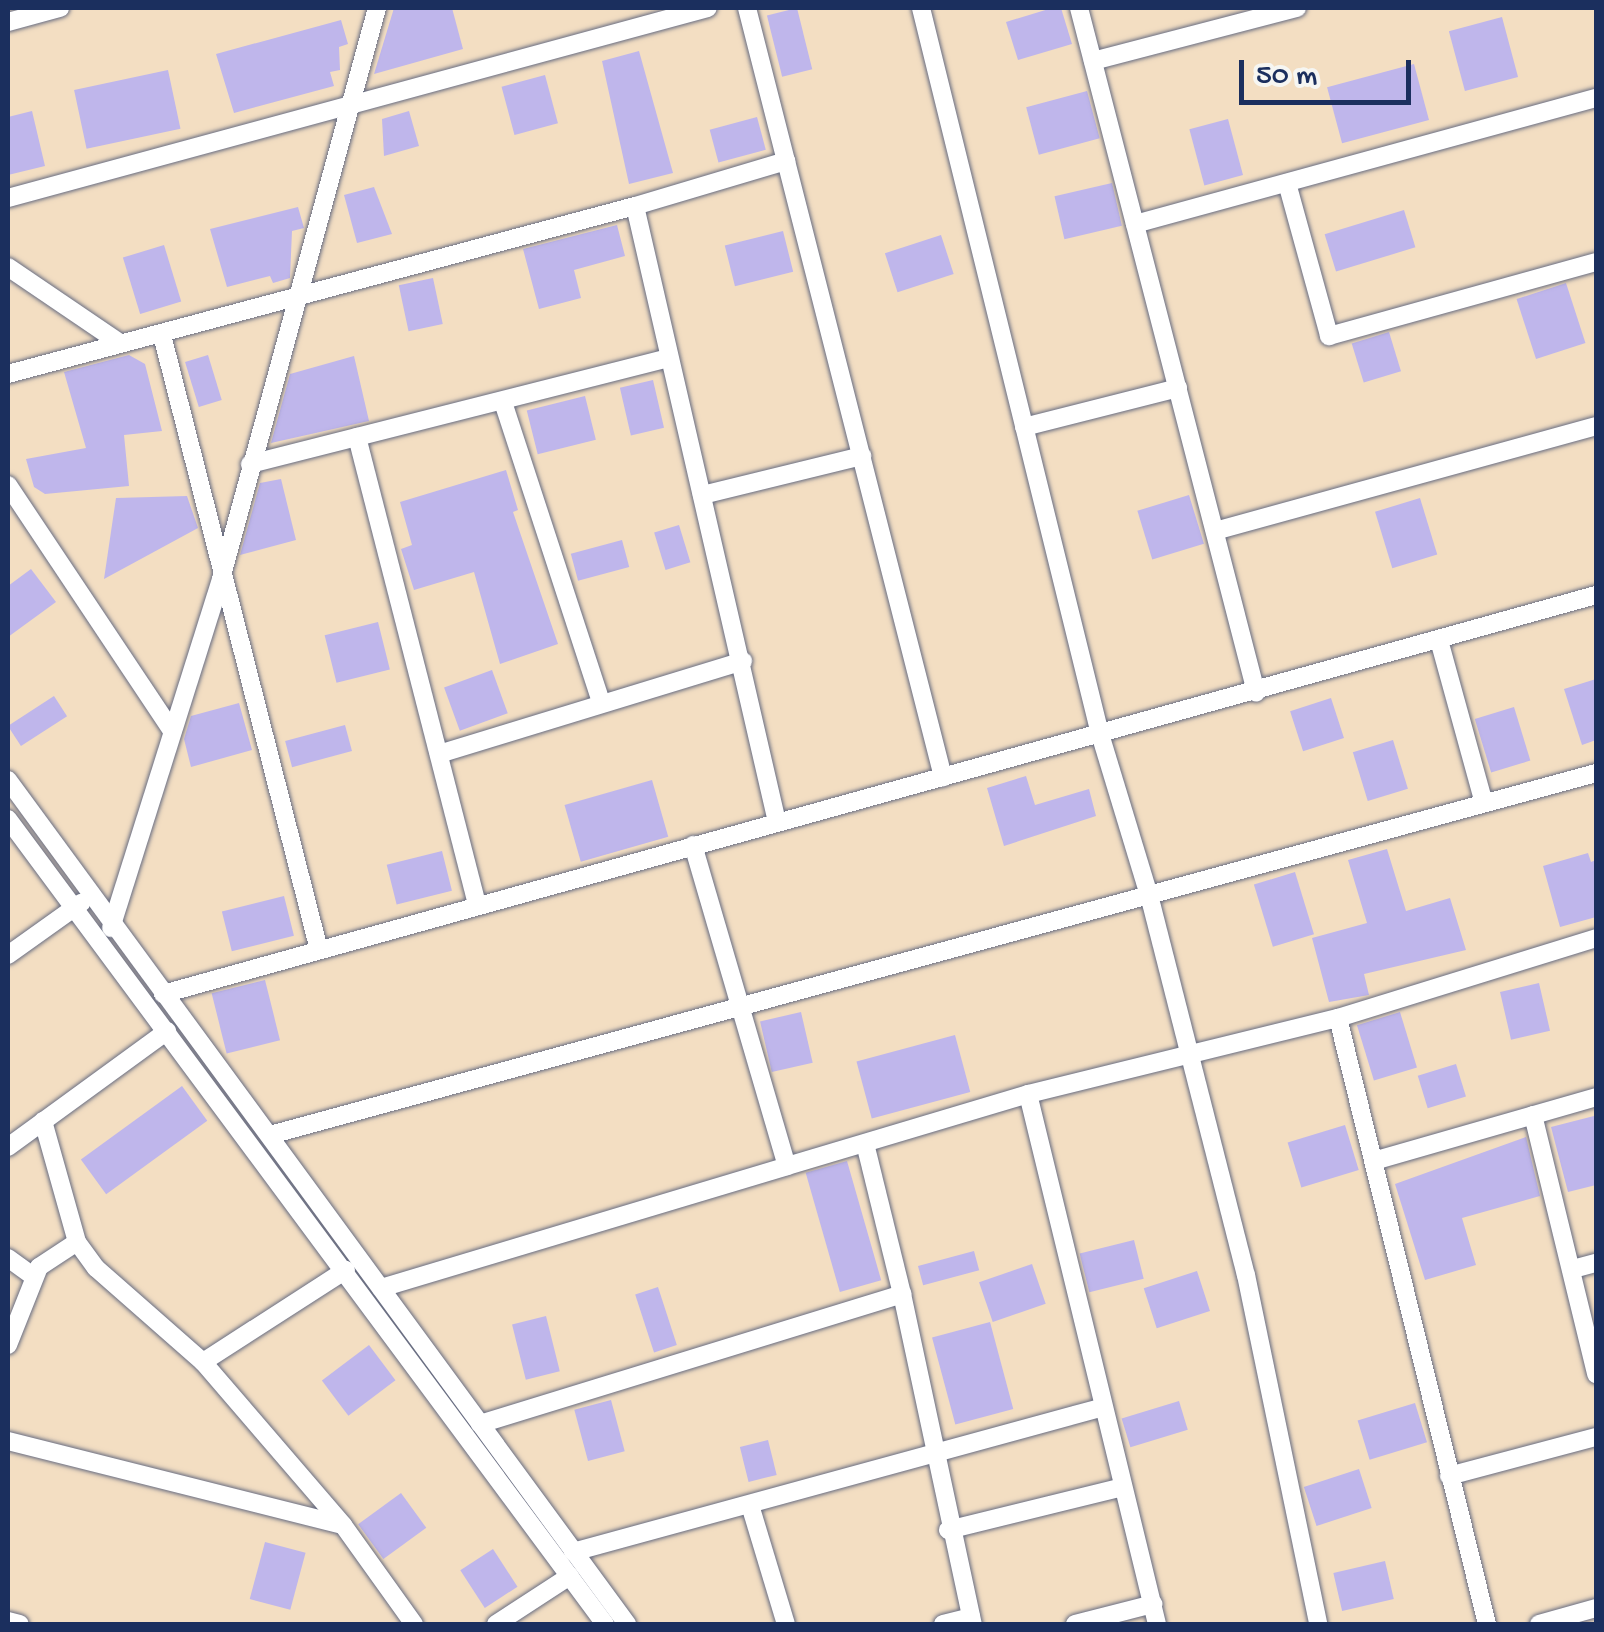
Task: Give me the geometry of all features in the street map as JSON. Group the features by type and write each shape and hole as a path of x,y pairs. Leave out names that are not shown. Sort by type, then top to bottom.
{"street":[{"path":"8,22 60,8"},
{"path":"97,938 116,924 221,579 250,464 356,103 377,8"},
{"path":"8,198 708,8"},
{"path":"747,8 943,777"},
{"path":"921,8 1100,734 1150,895 1246,1275 1318,1624"},
{"path":"1079,8 1256,692"},
{"path":"1093,61 1297,8"},
{"path":"1135,224 1596,98"},
{"path":"8,374 117,341 162,335 298,300 786,161"},
{"path":"1286,182 1329,336 1596,262"},
{"path":"635,206 778,822"},
{"path":"8,266 117,341"},
{"path":"162,335 221,579 318,946"},
{"path":"250,464 669,358"},
{"path":"1024,427 1178,388"},
{"path":"503,402 600,700"},
{"path":"1215,531 1596,426"},
{"path":"357,437 476,904"},
{"path":"702,495 862,456"},
{"path":"8,484 172,731"},
{"path":"163,994 318,946 1256,692 1596,594"},
{"path":"1439,640 1484,804"},
{"path":"439,754 600,700 743,661"},
{"path":"270,1134 1596,773"},
{"path":"8,780 628,1624"},
{"path":"8,819 605,1624"},
{"path":"693,845 786,1166"},
{"path":"8,955 93,895"},
{"path":"381,1288 786,1166 866,1147 1028,1094 1338,1018 1596,938"},
{"path":"1338,1018 1377,1160 1448,1476 1487,1624"},
{"path":"8,1148 166,1031"},
{"path":"1028,1094 1100,1408 1158,1624"},
{"path":"1377,1160 1596,1097"},
{"path":"1533,1116 1596,1374"},
{"path":"43,1121 77,1242 96,1268 204,1362 343,1525 414,1624"},
{"path":"866,1147 902,1294 948,1530 972,1621 943,1624"},
{"path":"8,1345 34,1276 77,1242"},
{"path":"8,1258 34,1276"},
{"path":"1573,1269 1596,1263"},
{"path":"204,1362 346,1270"},
{"path":"480,1424 902,1294"},
{"path":"573,1552 1100,1408"},
{"path":"1448,1476 1596,1437"},
{"path":"8,1441 343,1525"},
{"path":"948,1530 1120,1488"},
{"path":"750,1505 786,1624"},
{"path":"496,1624 570,1576"},
{"path":"1075,1624 1152,1604"},
{"path":"1539,1624 1596,1608"},
{"path":"8,1621 20,1624"}],"building":[{"path":"394,8 452,8 463,49 374,74"},
{"path":"797,8 812,69 782,77 767,15"},
{"path":"1061,8 1072,44 1018,60 1006,22"},
{"path":"1502,17 1518,77 1465,91 1449,31"},
{"path":"341,20 348,44 339,47 340,70 330,72 334,86 234,113 216,54"},
{"path":"639,51 673,173 629,184 602,61"},
{"path":"1414,64 1429,120 1342,143 1327,87"},
{"path":"168,70 180,129 87,149 74,90"},
{"path":"545,75 558,123 514,135 502,87"},
{"path":"1087,91 1100,138 1039,155 1026,107"},
{"path":"32,111 45,166 8,175 8,117"},
{"path":"409,111 419,146 384,156 382,119"},
{"path":"757,117 766,150 718,163 710,130"},
{"path":"1228,119 1243,175 1204,185 1189,129"},
{"path":"1112,183 1122,226 1064,239 1055,196"},
{"path":"374,187 392,234 357,243 344,195"},
{"path":"298,207 304,228 292,231 290,278 273,283 270,276 227,287 210,229"},
{"path":"1404,210 1415,247 1336,272 1325,234"},
{"path":"617,225 625,256 574,270 581,298 539,309 523,249"},
{"path":"783,231 793,272 735,286 725,246"},
{"path":"941,235 954,274 898,292 885,253"},
{"path":"164,245 181,301 140,314 123,258"},
{"path":"433,278 443,324 409,331 399,285"},
{"path":"1566,283 1585,343 1536,359 1517,299"},
{"path":"1389,332 1401,371 1364,383 1352,343"},
{"path":"129,355 145,364 162,431 124,435 129,486 45,494 34,487 26,459 86,448 64,372"},
{"path":"208,355 222,400 199,407 185,362"},
{"path":"354,356 369,421 271,443 290,374"},
{"path":"653,380 664,428 631,435 620,388"},
{"path":"585,396 596,440 538,454 527,411"},
{"path":"506,470 518,510 513,512 558,644 500,664 474,572 414,590 401,549 412,545 400,502"},
{"path":"281,479 296,540 240,555 260,483"},
{"path":"1189,495 1204,544 1152,560 1137,511"},
{"path":"187,496 198,528 104,579 116,498"},
{"path":"1420,498 1437,554 1392,568 1375,512"},
{"path":"679,525 690,562 666,570 654,533"},
{"path":"622,540 629,567 578,581 571,554"},
{"path":"31,569 56,602 8,637 8,586"},
{"path":"378,622 390,670 336,683 325,635"},
{"path":"492,670 508,713 460,731 444,687"},
{"path":"1596,679 1596,740 1582,745 1564,689"},
{"path":"54,696 67,716 21,746 8,726"},
{"path":"1331,698 1344,738 1303,751 1290,711"},
{"path":"239,703 252,750 191,767 184,739 191,716"},
{"path":"1514,707 1530,761 1491,773 1475,719"},
{"path":"345,725 352,751 292,767 285,741"},
{"path":"1393,740 1408,789 1368,801 1353,752"},
{"path":"1026,776 1035,805 1089,789 1096,816 1004,846 987,788"},
{"path":"652,780 668,837 581,862 565,805"},
{"path":"1387,849 1406,911 1450,898 1466,950 1364,974 1369,995 1329,1002 1312,938 1367,923 1348,860"},
{"path":"442,851 452,891 397,905 387,865"},
{"path":"1588,853 1591,862 1596,860 1596,917 1560,927 1543,866"},
{"path":"1295,872 1314,934 1273,947 1254,885"},
{"path":"284,896 294,936 232,951 222,911"},
{"path":"265,980 280,1040 227,1053 212,993"},
{"path":"1539,983 1550,1031 1511,1040 1500,992"},
{"path":"801,1012 813,1063 772,1072 760,1021"},
{"path":"1400,1012 1417,1067 1374,1081 1357,1025"},
{"path":"955,1035 970,1092 872,1118 856,1061"},
{"path":"1456,1064 1466,1097 1428,1108 1418,1076"},
{"path":"182,1086 207,1121 106,1194 81,1159"},
{"path":"1594,1116 1596,1185 1568,1192 1551,1127"},
{"path":"1345,1125 1359,1170 1301,1187 1288,1143"},
{"path":"1526,1137 1540,1196 1462,1218 1476,1265 1425,1280 1395,1184"},
{"path":"847,1161 881,1280 840,1292 806,1173"},
{"path":"1134,1240 1144,1279 1089,1292 1080,1254"},
{"path":"974,1251 979,1270 923,1285 918,1266"},
{"path":"1032,1264 1046,1304 993,1322 979,1282"},
{"path":"1197,1271 1210,1311 1157,1328 1144,1288"},
{"path":"658,1287 677,1345 654,1352 635,1294"},
{"path":"546,1316 560,1371 526,1380 512,1324"},
{"path":"990,1322 1013,1409 955,1424 932,1338"},
{"path":"369,1345 395,1380 348,1416 322,1381"},
{"path":"611,1400 625,1451 588,1461 574,1410"},
{"path":"1179,1401 1188,1430 1130,1447 1122,1419"},
{"path":"1415,1403 1427,1442 1370,1460 1358,1421"},
{"path":"768,1440 777,1475 749,1482 740,1447"},
{"path":"1359,1469 1372,1508 1317,1526 1304,1487"},
{"path":"401,1493 426,1528 383,1559 358,1524"},
{"path":"265,1542 306,1553 290,1610 250,1599"},
{"path":"493,1549 518,1587 485,1608 460,1570"},
{"path":"1385,1561 1394,1599 1342,1611 1333,1573"}]}
